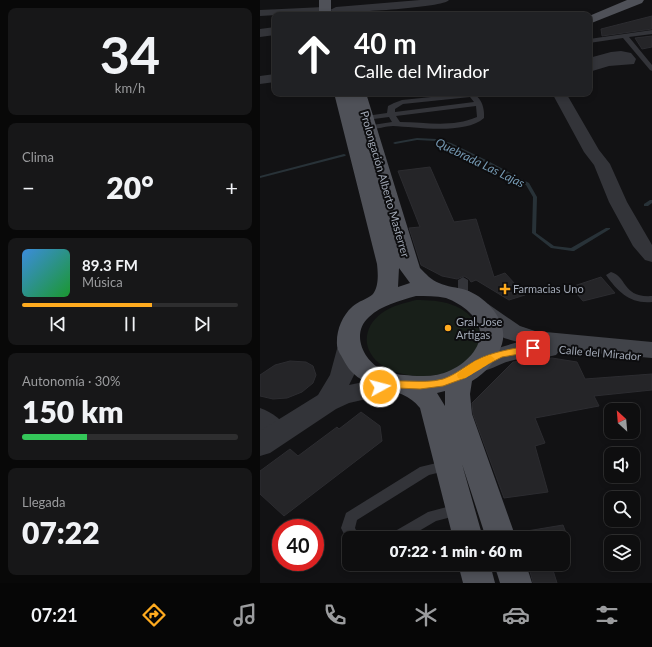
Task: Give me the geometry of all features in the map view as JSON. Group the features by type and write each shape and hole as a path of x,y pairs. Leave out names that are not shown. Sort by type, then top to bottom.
{"main road":[{"path":"592,13 625,0"},
{"path":"592,19 638,0"},
{"name":"Prolongación Alberto Masferrer","path":"343,96 389,270 390,276 387,288 382,297"},
{"name":"Prolongación Alberto Masferrer","path":"359,96 404,237 410,269 420,281 433,289"},
{"path":"466,531 432,405 425,396 400,384 373,375 362,368 353,358 348,348 348,331 353,320 364,308 382,297 404,291 433,289 468,296 488,320 491,326 492,339 488,352 457,385 456,393 459,414 499,531"},
{"name":"Calle del Mirador","path":"468,296 512,332 533,339 652,350"},
{"name":"Calle del Mirador","path":"470,370 500,354 533,348 652,358"},
{"path":"400,384 432,385 443,382 470,370"},
{"path":"476,571 479,583"},
{"path":"512,571 516,583"}],"street":[{"path":"274,12 444,0"},
{"path":"260,13 272,12"},
{"path":"260,33 272,31"},
{"path":"592,61 618,54 627,56 630,59 630,61 608,62 592,67"},
{"path":"260,80 272,78"},
{"path":"561,96 592,152 602,164 618,202 642,246 652,256"},
{"path":"575,96 602,152 602,164"},
{"path":"327,402 344,369 348,348"},
{"path":"266,431 344,395 400,384"}],"lane":[{"path":"592,42 652,32"},
{"path":"625,36 652,70"},
{"path":"398,125 391,114 391,108 396,104 460,96"},
{"path":"367,123 431,127 471,122 480,118 481,112 472,96"},
{"path":"367,123 391,114 478,104"},
{"path":"611,275 634,298 642,300 652,299"},
{"path":"350,531 348,528 351,517 425,471 448,465"},
{"path":"407,531 433,516 460,509"}],"shaded area":[{"path":"416,300 443,302 452,305 467,313 473,320 480,332 480,343 472,357 462,366 449,372 418,376 390,370 373,357 367,343 367,336 373,322 378,316 388,309"}],"building":[{"path":"652,16 652,29 602,36 601,29"},
{"path":"652,36 652,47 642,49 635,38"},
{"path":"430,167 454,222 476,219 494,277 505,273 525,295 509,300 476,280 471,282 464,276 457,279 442,276 421,265 409,228 420,227 398,171"},
{"path":"601,277 615,293 583,301 571,287"},
{"path":"552,358 577,362 585,379 652,374 652,390 594,396 599,406 535,418 545,443 535,446 548,492 504,498 473,414 472,403 513,362"},
{"path":"290,361 306,362 313,366 316,375 313,383 302,392 287,398 273,399 260,396 260,375 275,365"},
{"path":"361,412 380,426 382,441 284,516 260,494 260,471 290,449 298,456 337,427 339,429"},
{"path":"563,525 565,531 527,531"},
{"path":"530,571 553,571 557,583 533,583"}],"waterway":[{"name":"Quebrada Las Lajas","path":"395,143 417,139 436,140 450,144 528,184 535,197 534,233 553,247 572,250 608,229"},
{"name":"Quebrada Las Lajas","path":"260,177 344,155"},
{"name":"Quebrada Las Lajas","path":"646,205 652,201"}],"slow traffic":[{"path":"462,375 478,364 490,359"}],"place":[{"name":"Farmacias Uno","path":"505,289"},
{"name":"Gral. Jose Artigas","path":"448,328"}],"route":[{"path":"380,387 397,384 420,386 432,385 461,376 478,364 500,354 533,348"}]}
